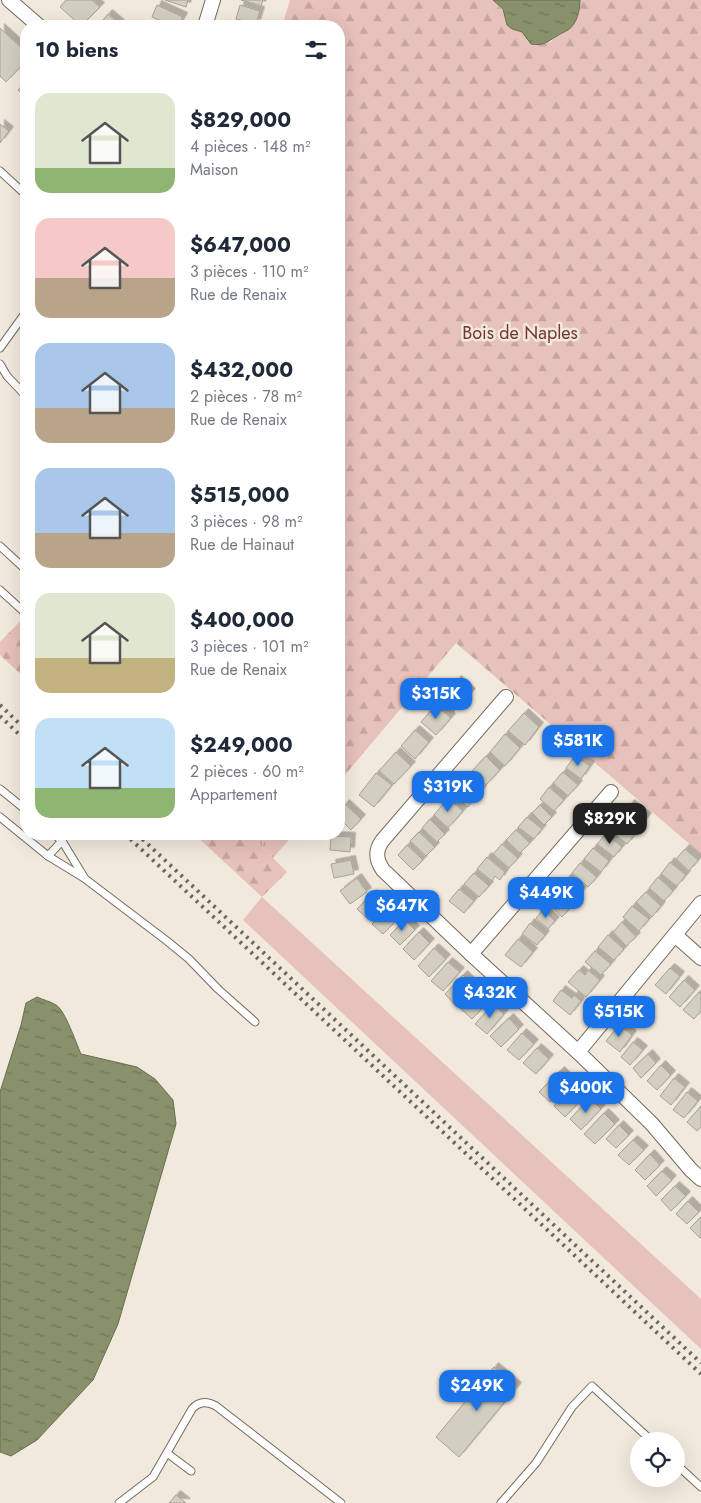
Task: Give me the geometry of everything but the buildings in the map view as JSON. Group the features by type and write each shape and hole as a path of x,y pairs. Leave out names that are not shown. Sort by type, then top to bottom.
{"street":[{"path":"9,0 32,20"},
{"path":"207,20 213,0"},
{"path":"506,697 382,841 377,851 378,859 383,870 578,1052 652,1124 701,1179"},
{"path":"471,954 611,792"},
{"path":"578,1052 701,904"},
{"path":"675,935 701,958"}],"lane":[{"path":"0,171 20,189"},
{"path":"0,348 20,320"},
{"path":"0,364 7,376 20,390"},
{"path":"0,546 20,564"},
{"path":"0,590 20,608"},
{"path":"0,789 20,805"},
{"path":"0,817 20,833"},
{"path":"28,840 48,856 84,878 179,951 254,1022"},
{"path":"48,856 62,841 84,878"},
{"path":"501,1503 540,1456 572,1407 592,1386 642,1432"},
{"path":"119,1503 153,1477 192,1409 200,1403 210,1403 222,1410 341,1503"},
{"path":"167,1453 191,1471"},
{"path":"685,1472 701,1487"}],"green space":[{"name":"Bois de Naples","path":"290,0 493,0 502,9 505,14 505,20 512,29 550,43 574,23 577,18 580,0 701,0 701,854 456,643 345,775 345,653 348,649 345,636 345,20 284,20"},
{"path":"20,621 20,673 0,655 0,642"},
{"path":"345,636 348,649 345,653"},
{"path":"200,840 257,840 287,872 262,897"},
{"path":"257,840 289,840 273,858"},
{"path":"262,897 701,1299 701,1349 243,920"}],"water":[{"path":"493,0 580,0 574,24 567,31 545,43 531,44 522,32 512,29 507,25 503,9"},
{"path":"37,997 54,1004 63,1013 81,1054 137,1067 155,1079 173,1100 176,1124 118,1324 93,1380 37,1440 11,1456 0,1452 0,1092 26,1003"}],"railway":[{"path":"0,705 20,724"},
{"path":"0,716 20,735"},
{"path":"131,840 701,1374"},
{"path":"143,840 701,1363"}]}
